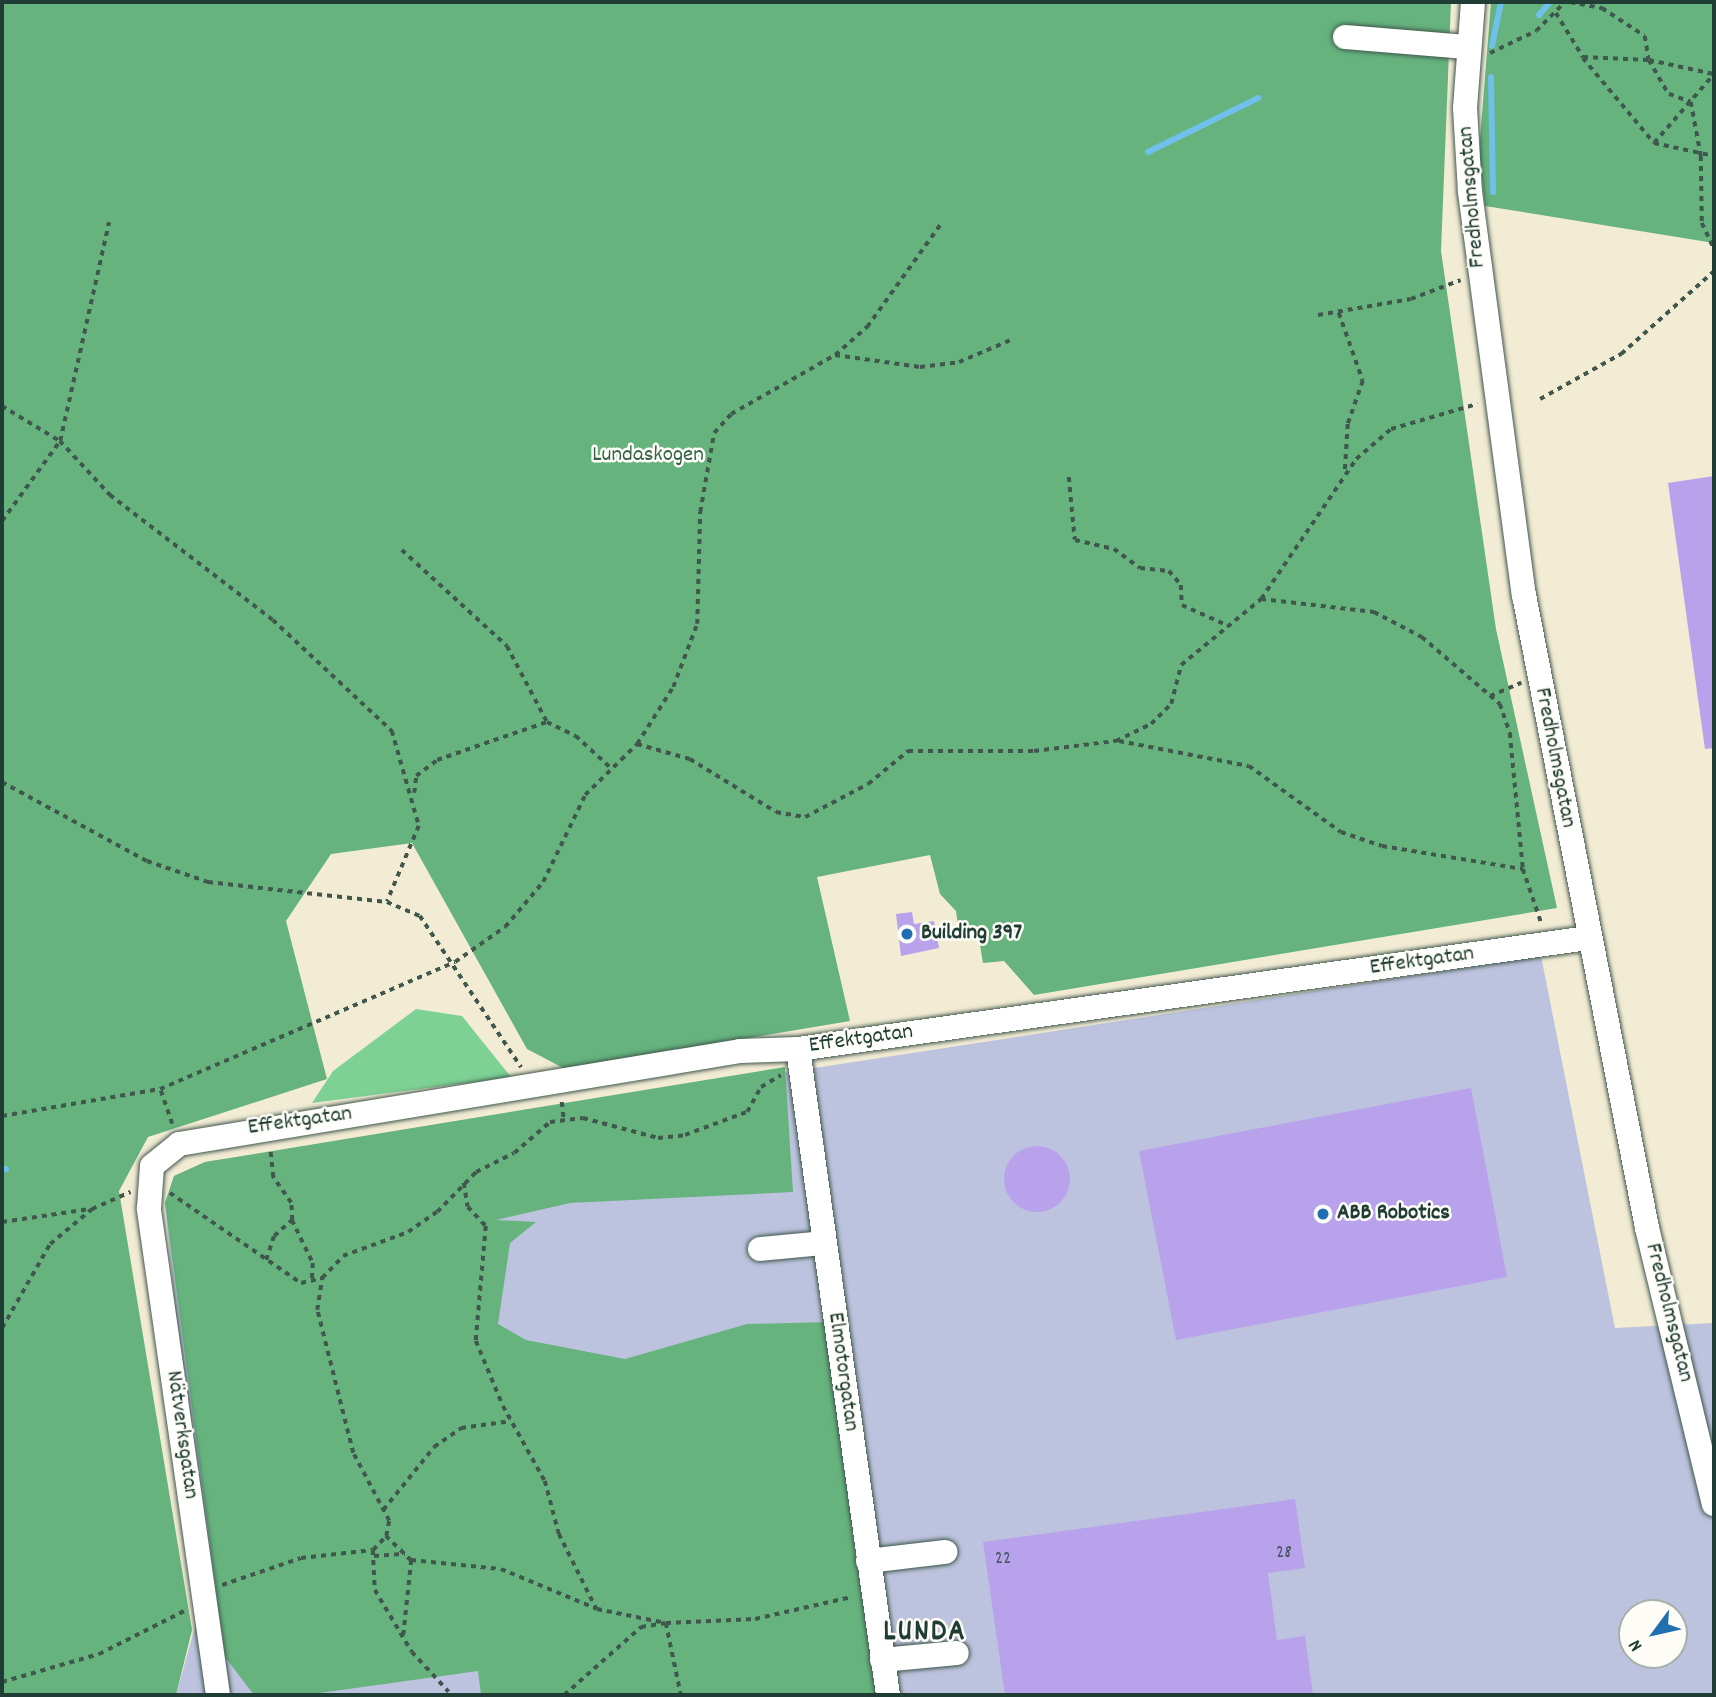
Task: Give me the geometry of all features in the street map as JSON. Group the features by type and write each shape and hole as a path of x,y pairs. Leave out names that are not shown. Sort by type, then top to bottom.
{"street":[{"name":"Fredholmsgatan","path":"1473,2 1467,51 1479,273 1538,676 1647,1228 1714,1500"},
{"path":"1345,37 1467,51"},
{"name":"Effektgatan","path":"179,1144 740,1051 798,1049 1588,938"},
{"name":"Elmotorgatan","path":"798,1049 888,1695"},
{"path":"149,1180 159,1157 179,1144"},
{"name":"Nätverksgatan","path":"149,1180 218,1695"},
{"path":"760,1250 824,1243"},
{"path":"868,1561 945,1552"},
{"path":"882,1660 957,1653"}],"path":[{"path":"1467,51 1518,43 1567,2 1602,8 1645,36 1648,60 1669,94 1690,102"},
{"path":"1556,13 1621,111 1654,143 1701,156 1714,156"},
{"path":"1583,57 1648,60 1714,74 1654,143"},
{"path":"1690,102 1701,156 1702,223 1714,249"},
{"path":"2,521 60,441 109,222"},
{"path":"2,1116 160,1089 455,962 506,927 543,882 585,795 637,744 673,687 697,624 700,512 714,433 731,414 835,355 867,327 940,225"},
{"path":"1540,399 1621,355 1714,271"},
{"path":"1318,315 1410,299 1479,273"},
{"path":"1339,313 1363,381 1348,424 1345,474"},
{"path":"835,355 920,367 959,362 1013,339"},
{"path":"1116,741 1151,724 1171,704 1181,665 1261,599 1345,474 1391,429 1428,414 1497,400"},
{"path":"2,406 60,441 110,495 273,620 375,711 392,731 413,794 419,826 387,902"},
{"path":"1069,477 1074,540 1114,549 1140,568 1169,571 1181,585 1182,604 1229,626"},
{"path":"402,550 507,646 547,722 576,736 612,769"},
{"path":"1261,599 1393,618 1490,696 1510,733 1523,869 1549,944"},
{"path":"1490,696 1538,676"},
{"path":"413,794 416,776 437,760 547,722"},
{"path":"637,744 690,759 790,818 830,808 908,751 1034,751 1116,741 1249,766 1341,832 1382,846 1523,869"},
{"path":"2,782 146,861 208,882 387,902 420,916 455,962 532,1087"},
{"path":"2,1682 99,1654 236,1578 301,1558 373,1550 386,1536 389,1521 353,1453 317,1310 322,1278 343,1256 408,1232 438,1212 464,1183 550,1122 583,1118 659,1138 685,1135 747,1112 761,1087 778,1075 801,1074"},
{"path":"160,1089 179,1144"},
{"path":"265,1128 274,1177 291,1203 292,1220 313,1263 312,1280"},
{"path":"2,1328 34,1261 92,1209 149,1180 187,1200 266,1261 301,1283 322,1278"},
{"path":"464,1183 468,1208 486,1226 476,1341 511,1421 545,1481 558,1534 597,1609"},
{"path":"2,1222 92,1209"},
{"path":"266,1261 274,1236 292,1220"},
{"path":"383,1510 434,1447 461,1428 511,1421"},
{"path":"386,1536 411,1560 501,1569 597,1609 666,1623"},
{"path":"373,1550 375,1590 403,1637 449,1692"},
{"path":"374,1556 405,1554"},
{"path":"403,1637 411,1560"},
{"path":"564,1695 641,1627 666,1623 755,1619 873,1592"},
{"path":"666,1623 681,1695"}],"shaded area":[{"path":"1541,956 1615,1328 1714,1323 1714,1695 176,1695 203,1598 165,1203 174,1176 205,1162"}],"green space":[{"name":"Lundaskogen","path":"2,2 1451,2 1441,251 1496,629 1557,908 1034,995 1004,961 983,963 979,939 960,940 956,911 940,894 930,855 817,877 850,1021 565,1069 527,1049 412,843 331,854 286,921 327,1079 148,1137 119,1191 192,1630 176,1695 2,1695"},
{"path":"1491,2 1714,2 1714,243 1485,206 1479,152"},
{"path":"416,1009 462,1016 511,1077 312,1103 333,1071"},
{"path":"785,1067 793,1192 570,1203 496,1220 536,1222 510,1243 498,1324 526,1340 625,1359 747,1324 828,1322 881,1695 481,1695 478,1671 305,1695 254,1695 225,1657 165,1203 174,1176 205,1162"}],"building":[{"path":"1714,476 1714,748 1705,749 1668,483"},
{"path":"912,912 914,924 934,921 939,948 901,956 896,914"},
{"name":"ABB Robotics","path":"1471,1088 1507,1277 1176,1340 1139,1151"},
{"path":"1031,1146 1043,1146 1055,1151 1065,1161 1070,1179 1068,1192 1055,1207 1043,1212 1031,1212 1019,1207 1009,1197 1004,1185 1004,1173 1009,1161 1019,1151"},
{"path":"1295,1499 1305,1568 1268,1573 1277,1640 1305,1636 1313,1695 1005,1695 983,1542"}],"waterway":[{"path":"1492,46 1501,2"},
{"path":"1539,15 1550,2"},
{"path":"1491,77 1493,192"},
{"path":"1148,152 1258,98"}],"place":[{"name":"Building 397","path":"907,934"},
{"name":"ABB Robotics","path":"1323,1214"}],"district":[{"name":"LUNDA","path":"925,1634"}]}
